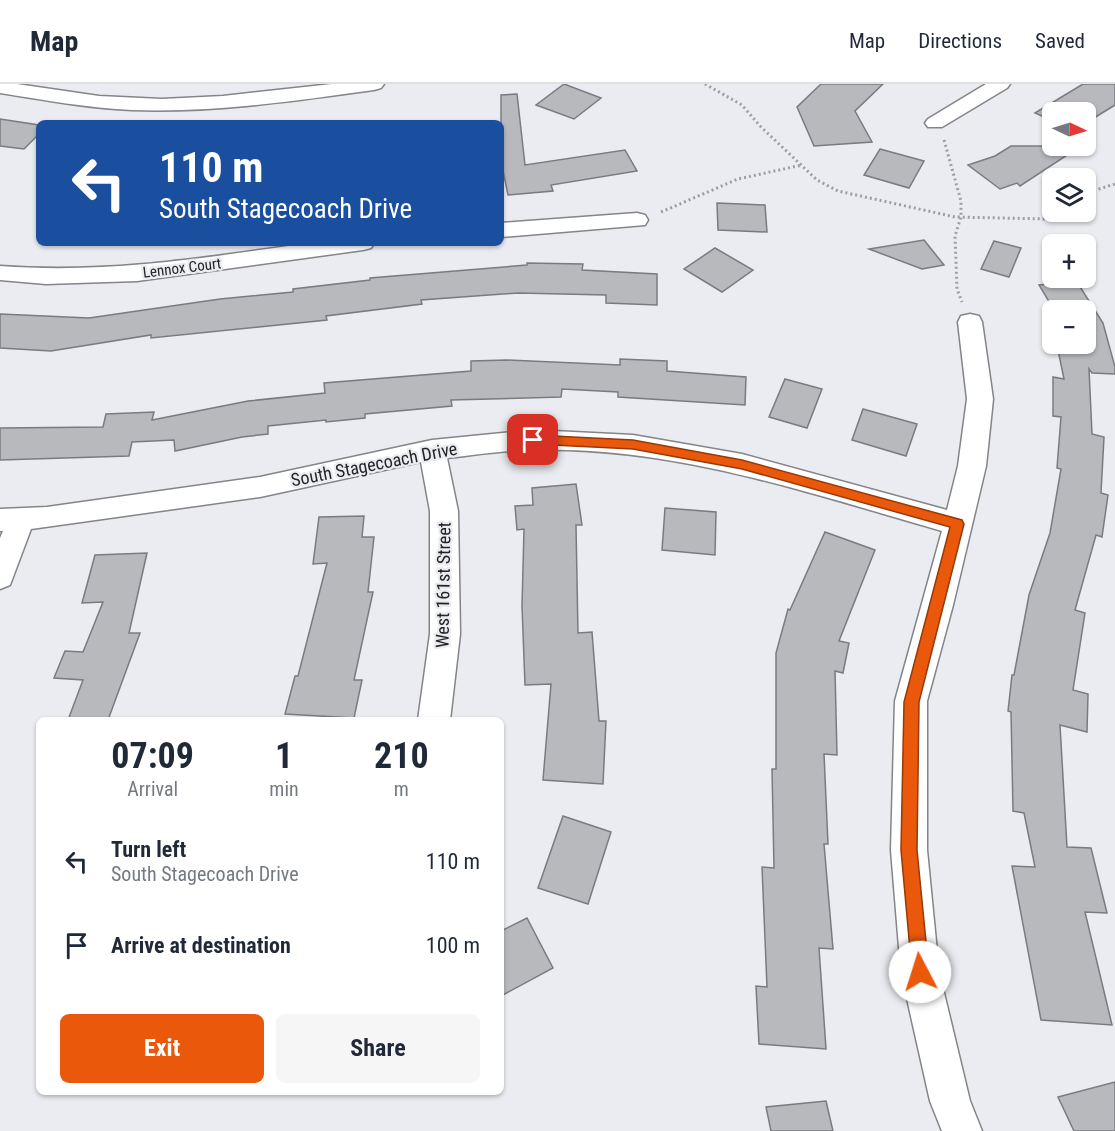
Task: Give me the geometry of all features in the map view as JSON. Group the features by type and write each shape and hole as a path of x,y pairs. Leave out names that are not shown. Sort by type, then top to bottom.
{"street":[{"path":"0,87 88,100 168,105 252,99 374,84"},
{"path":"935,123 1000,84"},
{"path":"504,230 637,220"},
{"name":"Lennox Court","path":"0,273 55,277 147,273 341,246"},
{"path":"962,1131 950,1101 920,972 909,850 911,702 972,466 980,399 970,322"},
{"name":"South Stagecoach Drive","path":"10,519 47,518 260,487 432,450 533,440 633,445 742,464 957,524"},
{"name":"West 161st Street","path":"432,450 444,522 445,634 435,717"},
{"path":"0,577 10,519"}],"path":[{"path":"705,84 742,105 760,126 817,180 838,191 961,217 1042,219"},
{"path":"935,123 944,142 946,156 961,201 961,217 955,236 957,286 970,322"},
{"path":"637,220 682,204 738,179 802,165"},
{"path":"1096,190 1115,184"}],"building":[{"path":"564,84 601,98 574,119 536,105"},
{"path":"821,84 883,84 855,111 872,142 814,146 797,107"},
{"path":"1083,84 1115,84 1115,105 1096,117 1096,102 1053,102"},
{"path":"517,94 525,165 625,150 637,171 551,185 553,191 508,195 504,176 504,120 501,120 501,95"},
{"path":"1042,109 1042,116 1035,113"},
{"path":"0,119 36,125 36,137 24,149 0,146"},
{"path":"1011,146 1042,146 1042,156 1066,156 1047,168 1042,168 1042,172 1020,186 1017,183 1000,189 968,165 995,156"},
{"path":"880,149 924,161 909,188 864,175"},
{"path":"717,203 765,205 767,232 718,230"},
{"path":"924,240 944,265 922,269 869,249"},
{"path":"994,241 1021,248 1009,277 981,269"},
{"path":"715,248 753,270 722,292 684,269"},
{"path":"527,263 583,264 582,270 657,274 657,305 606,303 606,295 518,293 421,300 422,304 326,316 327,320 151,338 151,335 51,351 0,348 0,314 89,318 220,299 293,292 293,289 370,280 370,278 527,265"},
{"path":"1039,285 1042,285 1042,288 1081,288 1088,300 1048,300"},
{"path":"1096,312 1103,323 1115,374 1092,373 1089,369 1092,434 1104,437 1101,493 1108,495 1102,537 1096,535 1075,610 1085,613 1073,690 1088,694 1087,732 1060,725 1067,847 1091,848 1107,913 1085,912 1112,1025 1041,1020 1012,866 1035,867 1024,813 1013,811 1011,712 1008,711 1012,675 1014,675 1029,595 1050,533 1061,469 1057,468 1061,417 1053,416 1053,377 1064,379 1059,354 1096,354"},
{"path":"620,359 667,361 667,371 746,377 745,405 618,397 618,392 562,389 561,397 451,400 452,406 365,414 365,418 268,426 268,434 175,451 174,440 132,442 129,456 0,460 0,428 103,427 106,414 154,412 152,420 248,401 325,393 324,383 471,371 471,361 507,360 620,365"},
{"path":"785,379 822,389 807,428 769,417"},
{"path":"863,409 917,424 906,456 852,440"},
{"path":"576,484 582,525 576,525 578,633 592,632 599,721 606,721 603,784 543,780 551,684 525,685 522,606 524,529 517,530 515,506 533,505 532,488"},
{"path":"665,508 716,512 715,555 662,550"},
{"path":"364,516 362,537 374,537 368,592 373,592 354,680 362,680 354,717 285,714 295,676 298,676 327,563 313,564 319,517"},
{"path":"825,532 875,550 839,641 849,643 843,673 835,671 837,755 824,754 828,844 824,844 833,949 819,948 826,1049 759,1044 756,986 767,987 762,867 774,868 772,769 776,769 776,653 788,609 790,610"},
{"path":"147,553 129,633 140,633 109,717 69,717 83,680 54,678 65,651 83,652 103,602 82,603 95,555"},
{"path":"563,816 611,832 588,904 538,888"},
{"path":"527,918 553,968 504,994 504,930"},
{"path":"1115,1082 1115,1131 1074,1131 1058,1097"},
{"path":"826,1101 833,1131 771,1131 766,1107"}],"route":[{"path":"533,440 633,445 742,464 957,524 938,605 911,702 909,850 920,972"}]}
